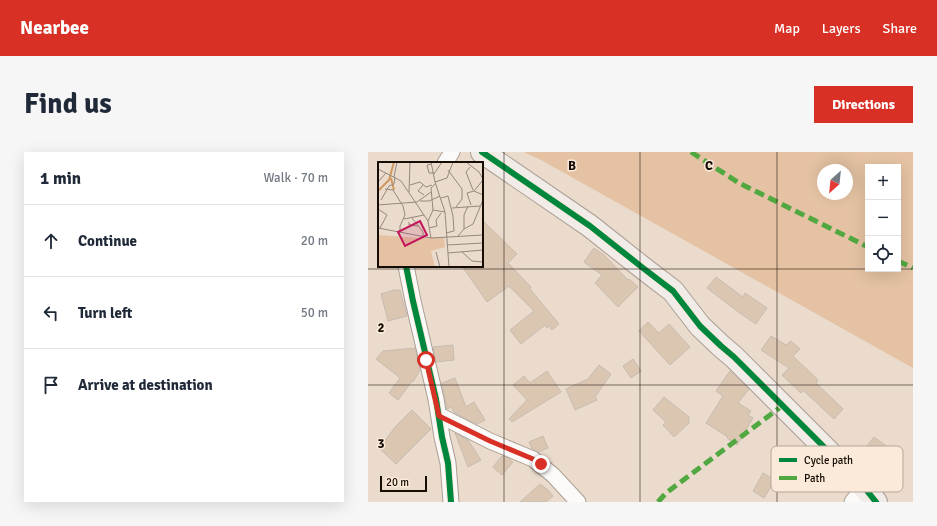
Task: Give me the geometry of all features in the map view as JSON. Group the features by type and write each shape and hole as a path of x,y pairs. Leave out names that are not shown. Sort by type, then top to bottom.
{"street":[{"path":"446,162 452,152"},
{"path":"482,152 590,226 673,291 700,326 720,346 734,357 817,446"},
{"path":"406,267 448,463 451,502"},
{"path":"439,416 490,441 533,459 554,475 578,502"}],"shaded area":[{"path":"524,152 913,152 913,368 541,160"}],"building":[{"path":"483,221 517,254 508,263 531,287 530,289 559,324 552,330 549,326 547,328 545,325 521,344 510,330 534,311 509,286 487,302 463,267 483,267"},
{"path":"594,248 604,255 628,280 629,279 638,287 618,307 595,283 602,275 584,262"},
{"path":"716,277 743,297 745,293 767,308 756,324 707,288"},
{"path":"394,290 400,290 407,316 388,321 381,294"},
{"path":"648,322 659,333 669,324 690,347 670,365 639,331"},
{"path":"771,336 786,345 791,341 800,349 793,356 818,380 816,383 843,409 834,419 803,390 801,393 782,375 789,368 761,350"},
{"path":"453,345 454,360 436,362 433,347"},
{"path":"415,348 420,370 413,382 412,381 398,400 389,393 400,378 376,359 383,351"},
{"path":"633,359 641,371 631,378 623,366"},
{"path":"599,365 611,374 595,397 597,400 575,410 566,389 588,379"},
{"path":"547,371 561,392 512,422 509,419 527,400 513,385 524,376 530,383"},
{"path":"730,371 749,389 738,403 751,411 748,415 753,418 737,445 727,438 728,437 706,423 723,396 716,391"},
{"path":"455,378 466,407 474,402 485,420 477,424 455,413 451,407 447,409 442,383"},
{"path":"664,397 689,417 689,423 674,437 663,425 666,422 653,410"},
{"path":"412,410 431,429 396,464 379,448 396,426"},
{"path":"455,433 468,440 481,460 468,467"},
{"path":"543,436 548,448 538,452 532,449 529,442"},
{"path":"874,437 886,446 867,446"},
{"path":"502,456 513,462 502,475 493,467"},
{"path":"763,473 771,478 771,487 764,498 753,491"},
{"path":"540,484 553,496 546,502 520,502"}],"marked path":[{"path":"691,152 739,183 865,246"},
{"path":"901,262 913,268"},
{"path":"658,502 666,493 782,406"}],"cycle path":[{"path":"482,152 590,226 673,291 700,326 734,357 823,446"},
{"path":"406,267 436,399 448,463 451,502"},
{"path":"868,492 876,502"}],"route":[{"path":"426,360 439,416 541,464"}]}
